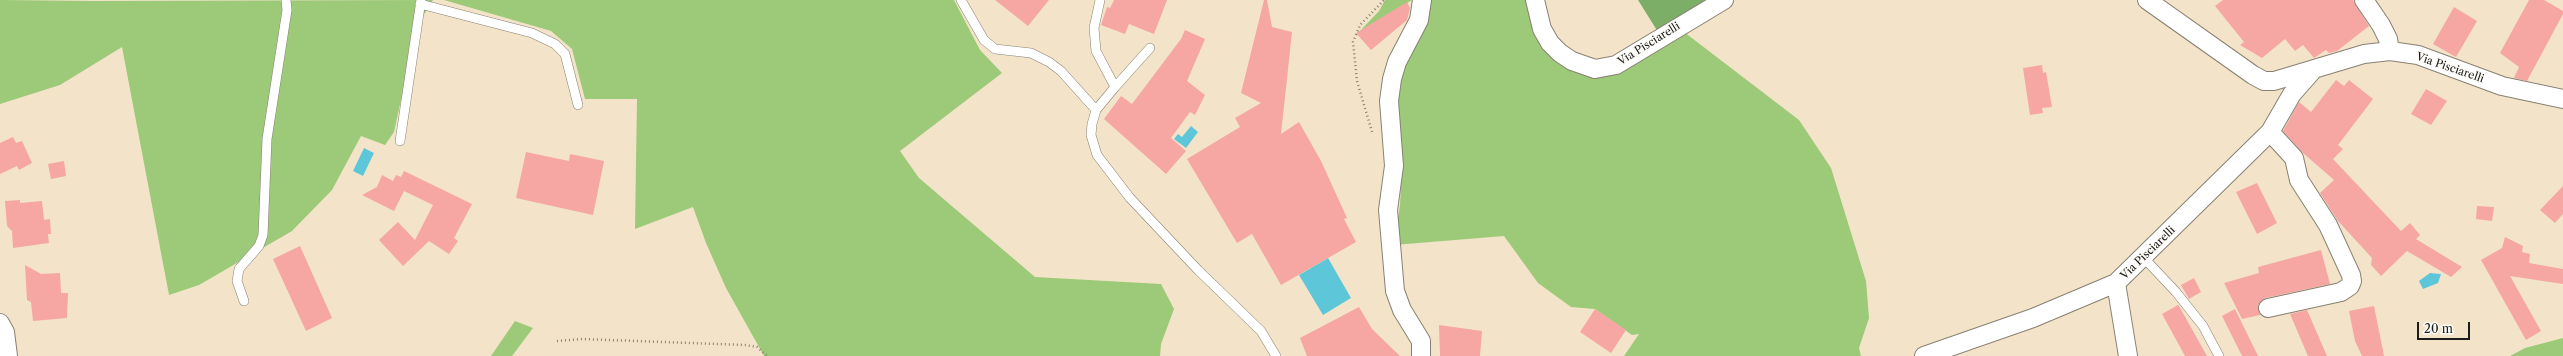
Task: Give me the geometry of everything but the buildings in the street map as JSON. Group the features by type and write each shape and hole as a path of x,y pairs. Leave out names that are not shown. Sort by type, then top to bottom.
{"street":[{"path":"1421,356 1421,341 1402,310 1395,291 1388,210 1394,166 1389,101 1392,79 1397,62 1419,20 1422,0"},
{"name":"Via Pisciarelli","path":"1535,0 1542,29 1550,43 1560,53 1572,60 1595,69 1616,65 1724,0"},
{"name":"Via Pisciarelli","path":"2147,0 2253,76 2264,81 2274,80 2364,54 2390,51 2418,55 2502,86 2563,99"},
{"path":"2364,0 2381,25 2388,39 2390,51"},
{"name":"Via Pisciarelli","path":"1924,356 2032,318 2116,283 2144,258 2270,132 2292,94 2314,69"},
{"path":"2268,308 2341,292 2350,286 2352,280 2328,225 2299,180 2294,158 2270,132"},
{"path":"2116,283 2128,356"},
{"path":"0,323 5,332 8,356"}],"lane":[{"path":"244,301 237,281 240,269 259,246 263,235 267,139 287,10 286,0"},
{"path":"961,0 984,40 994,49 1031,53 1049,62 1061,71 1096,110"},
{"path":"1100,0 1094,28 1096,51 1115,87"},
{"path":"400,141 421,2 532,33 555,44 565,54 578,105"},
{"path":"1150,48 1096,110 1091,135 1097,155 1108,172 1130,198 1198,270 1261,331 1276,356"},
{"path":"2144,258 2176,292 2203,326 2219,356"}],"path":[{"path":"1374,137 1357,81 1353,42 1360,25 1384,0"},
{"path":"557,341 582,339 745,345 757,347 767,356"}],"green space":[{"path":"0,0 433,0 417,26 394,132 385,145 361,136 332,190 292,231 199,285 169,295 122,47 60,85 0,104"},
{"path":"444,0 954,0 980,50 1002,73 900,151 919,178 1035,277 1161,284 1174,309 1161,344 1160,356 764,356 726,288 706,243 693,207 635,229 637,99 585,99 572,49 551,31"},
{"path":"1385,0 1412,0 1360,31 1379,11"},
{"path":"1424,0 1530,0 1546,48 1560,65 1590,75 1684,32 1799,120 1831,168 1866,281 1869,318 1859,348 1861,356 1624,356 1639,334 1632,335 1595,309 1571,307 1538,283 1504,236 1394,245 1400,205 1402,167 1395,108 1398,67"},
{"path":"1638,0 1708,0 1658,32"},
{"path":"515,321 533,328 512,356 491,356"},
{"path":"2563,338 2563,356 2510,356 2525,348"}],"water":[{"path":"1191,126 1198,132 1186,148 1174,139 1178,134 1182,137"},
{"path":"364,148 374,153 363,176 353,171"},
{"path":"1328,258 1351,298 1323,315 1299,275"},
{"path":"2430,273 2441,274 2438,283 2423,289 2419,281"}]}
